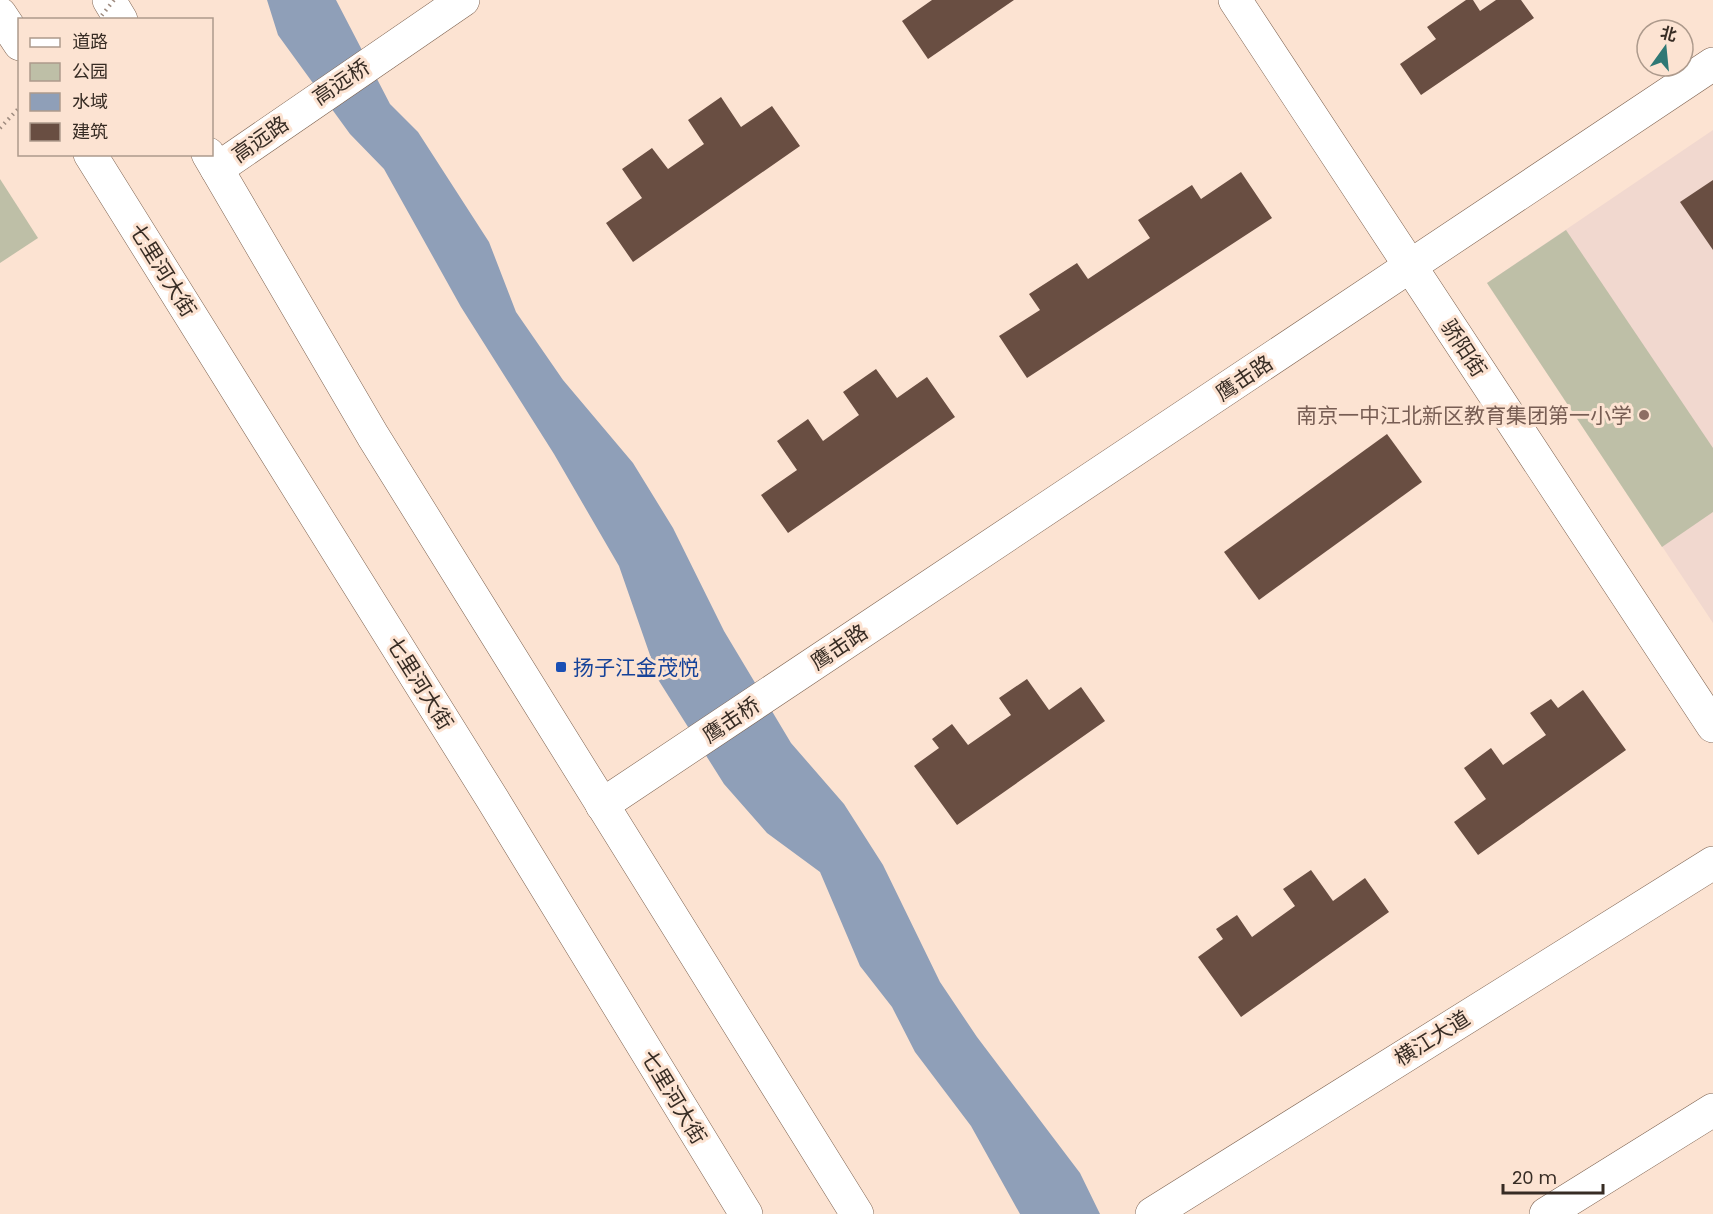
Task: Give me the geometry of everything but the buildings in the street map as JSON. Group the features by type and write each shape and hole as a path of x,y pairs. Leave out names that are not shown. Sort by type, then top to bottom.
{"main road":[{"path":"109,0 120,18"},
{"name":"高远桥","path":"303,108 463,0"},
{"name":"骄阳街","path":"1235,0 1713,726"},
{"path":"0,14 18,41"},
{"name":"鹰击路","path":"774,691 1713,64"},
{"name":"高远路","path":"212,162 303,108"},
{"name":"七里河大街","path":"91,156 499,810 746,1214"},
{"path":"212,162 373,436 857,1214"},
{"name":"鹰击桥","path":"602,805 774,691"},
{"name":"横江大道","path":"1159,1209 1713,863"},
{"path":"1546,1214 1713,1110"}],"path":[{"path":"100,18 114,0"},
{"path":"0,128 18,109"}],"shaded area":[{"name":"南京一中江北新区教育集团第一小学","path":"1713,130 1713,623 1487,283"}],"green space":[{"path":"0,179 38,238 0,263"},
{"path":"1566,230 1713,448 1713,512 1662,547 1487,283"}],"water":[{"path":"267,0 336,0 390,104 418,132 489,242 516,312 563,380 633,463 673,528 724,631 791,743 844,804 883,865 940,982 977,1037 1080,1173 1100,1214 1020,1214 971,1126 915,1052 892,1007 860,966 820,872 767,833 724,784 659,681 619,566 554,454 461,307 384,169 350,134 278,35"}],"place":[{"name":"南京一中江北新区教育集团第一小学","path":"1644,415"},
{"name":"扬子江金茂悦","path":"561,667"}]}
